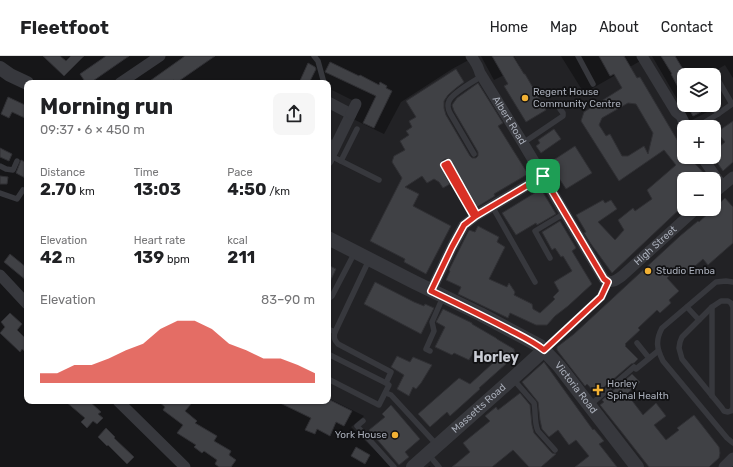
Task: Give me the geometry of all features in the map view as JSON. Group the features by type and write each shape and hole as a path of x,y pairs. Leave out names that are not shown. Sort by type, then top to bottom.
{"street":[{"path":"128,80 160,56"},
{"name":"Albert Road","path":"471,56 604,279 610,282"},
{"path":"642,56 676,112 681,116 683,120"},
{"path":"0,68 24,82"},
{"path":"331,101 354,109 332,143 333,159"},
{"path":"708,164 726,185"},
{"path":"431,291 464,225 492,206 543,176"},
{"name":"High Street","path":"544,350 601,297 610,282 622,276 688,216"},
{"name":"Victoria Road","path":"331,240 431,291 480,314 544,350 559,366 637,467"},
{"path":"0,275 24,301"},
{"name":"Massetts Road","path":"413,467 544,350"},
{"path":"121,404 185,467"},
{"path":"724,467 733,458"}],"lane":[{"path":"314,56 318,60 323,80"},
{"path":"578,56 593,84"},
{"path":"474,154 450,113 448,102 452,96 481,75"},
{"path":"721,85 732,104 721,112"},
{"path":"524,143 563,116 560,109"},
{"path":"708,120 721,112"},
{"path":"356,130 333,159 380,180"},
{"path":"0,166 13,170 17,161"},
{"path":"448,163 476,216 444,165 448,163"},
{"path":"0,193 17,199 23,190"},
{"path":"492,206 534,282"},
{"path":"550,258 535,231 565,213"},
{"path":"331,297 355,252"},
{"path":"370,260 335,332 334,340 338,344 391,372 386,383"},
{"path":"733,282 716,282 662,328 657,342 658,351 663,361 727,438 733,443"},
{"path":"430,351 426,349 434,331 432,322 444,297"},
{"path":"721,301 728,301 733,307 733,408 731,411 724,411 682,359 679,348 682,337 699,320 712,307 721,301"},
{"path":"687,307 699,320"},
{"path":"712,307 712,396"},
{"path":"331,330 335,332"},
{"path":"637,343 649,358"},
{"path":"589,406 634,367 636,369 658,351"},
{"path":"331,356 389,385 380,405 331,380"},
{"path":"513,379 534,403 538,431 555,450"},
{"path":"386,393 391,395 433,450 439,467"},
{"path":"363,421 357,426 394,467"}],"shaded area":[{"path":"476,56 481,56 494,80 520,67 514,56 561,56 584,93 649,56 652,56 677,99 677,112 685,112 689,120 677,120 677,164 721,164 721,120 692,120 707,112 721,112 720,68 725,65 733,78 733,467 392,467 351,427 364,416 331,400 331,90 358,103 351,118 384,134 401,102 452,69"}],"building":[{"path":"43,56 60,56 66,61 71,56 84,56 64,76"},
{"path":"106,56 129,56 94,80 84,80 80,74"},
{"path":"185,56 215,56 180,80 151,80"},
{"name":"Regent House Community Centre","path":"492,56 513,56 546,110 526,122 504,86 508,84"},
{"path":"599,56 624,56 637,78 640,77 677,140 677,164 695,164 703,172 677,172 677,212 612,273 584,233 586,232 576,215 603,200 605,203 611,200 617,209 598,222 615,240 624,230 618,220 633,208 635,211 652,199 647,190 676,165 664,150 619,181 581,121 584,112 622,88 614,74 610,76","holes":["628,103 636,104 653,133 648,154 644,146 628,156 622,156 610,134 606,136 599,125 602,118"]},
{"path":"661,56 675,56 682,68 677,68 677,85"},
{"path":"330,62 379,85 380,82 392,91 374,128 363,123 376,96 325,72"},
{"path":"308,63 315,67 316,69 310,80 300,80"},
{"path":"456,69 464,82 448,95 444,101 444,108 446,115 470,156 472,158 476,158 478,156 478,152 452,105 457,98 478,83 503,123 498,126 528,174 494,194 495,196 477,207 449,159 442,161 440,165 450,184 443,188 439,182 434,179 427,183 422,176 405,187 419,194 413,206 451,226 426,274 404,262 405,259 370,241 402,178 392,162 394,156 405,150 400,141 409,135 406,131 412,127 409,121 416,117 406,101"},
{"path":"8,97 24,105 24,118 12,112 9,118 1,114"},
{"path":"691,112 701,112 693,116"},
{"path":"733,121 733,162 723,171 718,164 721,164 721,145 725,142 721,137 721,129"},
{"path":"554,129 561,139 541,153 536,146 540,143 538,140"},
{"path":"575,146 592,173 566,189 549,163"},
{"path":"0,148 12,154 9,161 0,157"},
{"path":"21,160 24,162 24,177 16,173"},
{"path":"0,176 8,177 7,184 0,184"},
{"path":"541,189 556,214 537,225 536,223 516,235 502,213"},
{"path":"725,198 733,207 733,243 708,265 703,259 685,275 678,268 667,278 679,291 669,300 671,303 660,313 657,310 638,328 640,330 625,344 625,346 638,359 596,394 587,384 585,386 557,350 557,347 574,334 698,221 699,222 706,216 721,216 721,202"},
{"path":"560,221 576,248 572,251 592,284 555,316 547,325 536,325 510,313 508,318 458,294 461,287 446,280 450,271 449,270 469,230 475,232 478,226 499,237 497,242 505,247 489,279 507,287 509,283 515,292 514,295 532,304 533,309 540,313 555,299 553,297 559,291 554,282 572,271 563,256 561,257 555,248 552,250 542,232"},
{"path":"10,254 24,266 24,279 4,262"},
{"path":"331,266 336,269 331,280"},
{"path":"375,282 414,302 424,306 425,304 434,308 421,334 364,304"},
{"path":"443,309 472,323 514,349 515,356 450,416 447,412 430,427 418,414 459,378 470,384 493,363 473,353 469,360 454,353 452,355 435,347 445,327 436,322"},
{"path":"10,313 22,324 17,330 24,337 24,351 22,349 20,352 0,333 5,327 1,322"},
{"path":"397,356 410,362 413,357 432,365 416,389 413,387 409,396 397,389 404,375 391,367"},
{"path":"544,362 593,430 594,429 604,441 599,444 617,467 575,467 589,456 576,440 569,445 558,430 549,437 542,429 538,402 522,382"},
{"path":"632,374 640,382 627,394 643,415 656,403 666,416 654,425 666,440 679,430 677,428 694,415 719,447 719,458 709,467 649,467 600,405 604,402 602,400"},
{"path":"520,393 530,405 534,433 552,453 556,454 541,467 529,467 513,450 492,467 452,467 470,452 463,443 490,421 485,416 496,407 498,410"},
{"path":"331,400 352,411 344,426 336,422 330,436 317,429 315,434 305,430 311,418 282,404 331,404"},
{"path":"69,404 92,404 101,412 98,414 103,418 97,424 93,421 87,428 81,422 85,418"},
{"path":"162,404 191,404 185,411 197,421 195,423 217,436 214,441 231,451 229,455 236,460 231,467 219,467 215,464 217,460 204,451 202,453 194,447 196,445 177,433 183,425 163,410 165,407"},
{"name":"York House","path":"391,405 420,439 405,452 409,457 399,465 369,430 385,417 382,414"},
{"path":"106,428 134,457 127,464 98,437"},
{"path":"356,447 370,455 365,464 351,456"}],"place":[{"name":"Regent House Community Centre","path":"525,98"},
{"name":"Studio Emba","path":"648,271"},
{"name":"Horley Spinal Health","path":"598,390"},
{"name":"York House","path":"395,435"}],"district":[{"name":"Horley","path":"496,357"}],"route":[{"path":"543,176 474,217 444,165 448,163 477,215 474,217 471,219 464,225 431,291 480,314 540,346 544,350 601,297 608,282 604,279 543,176"}]}
